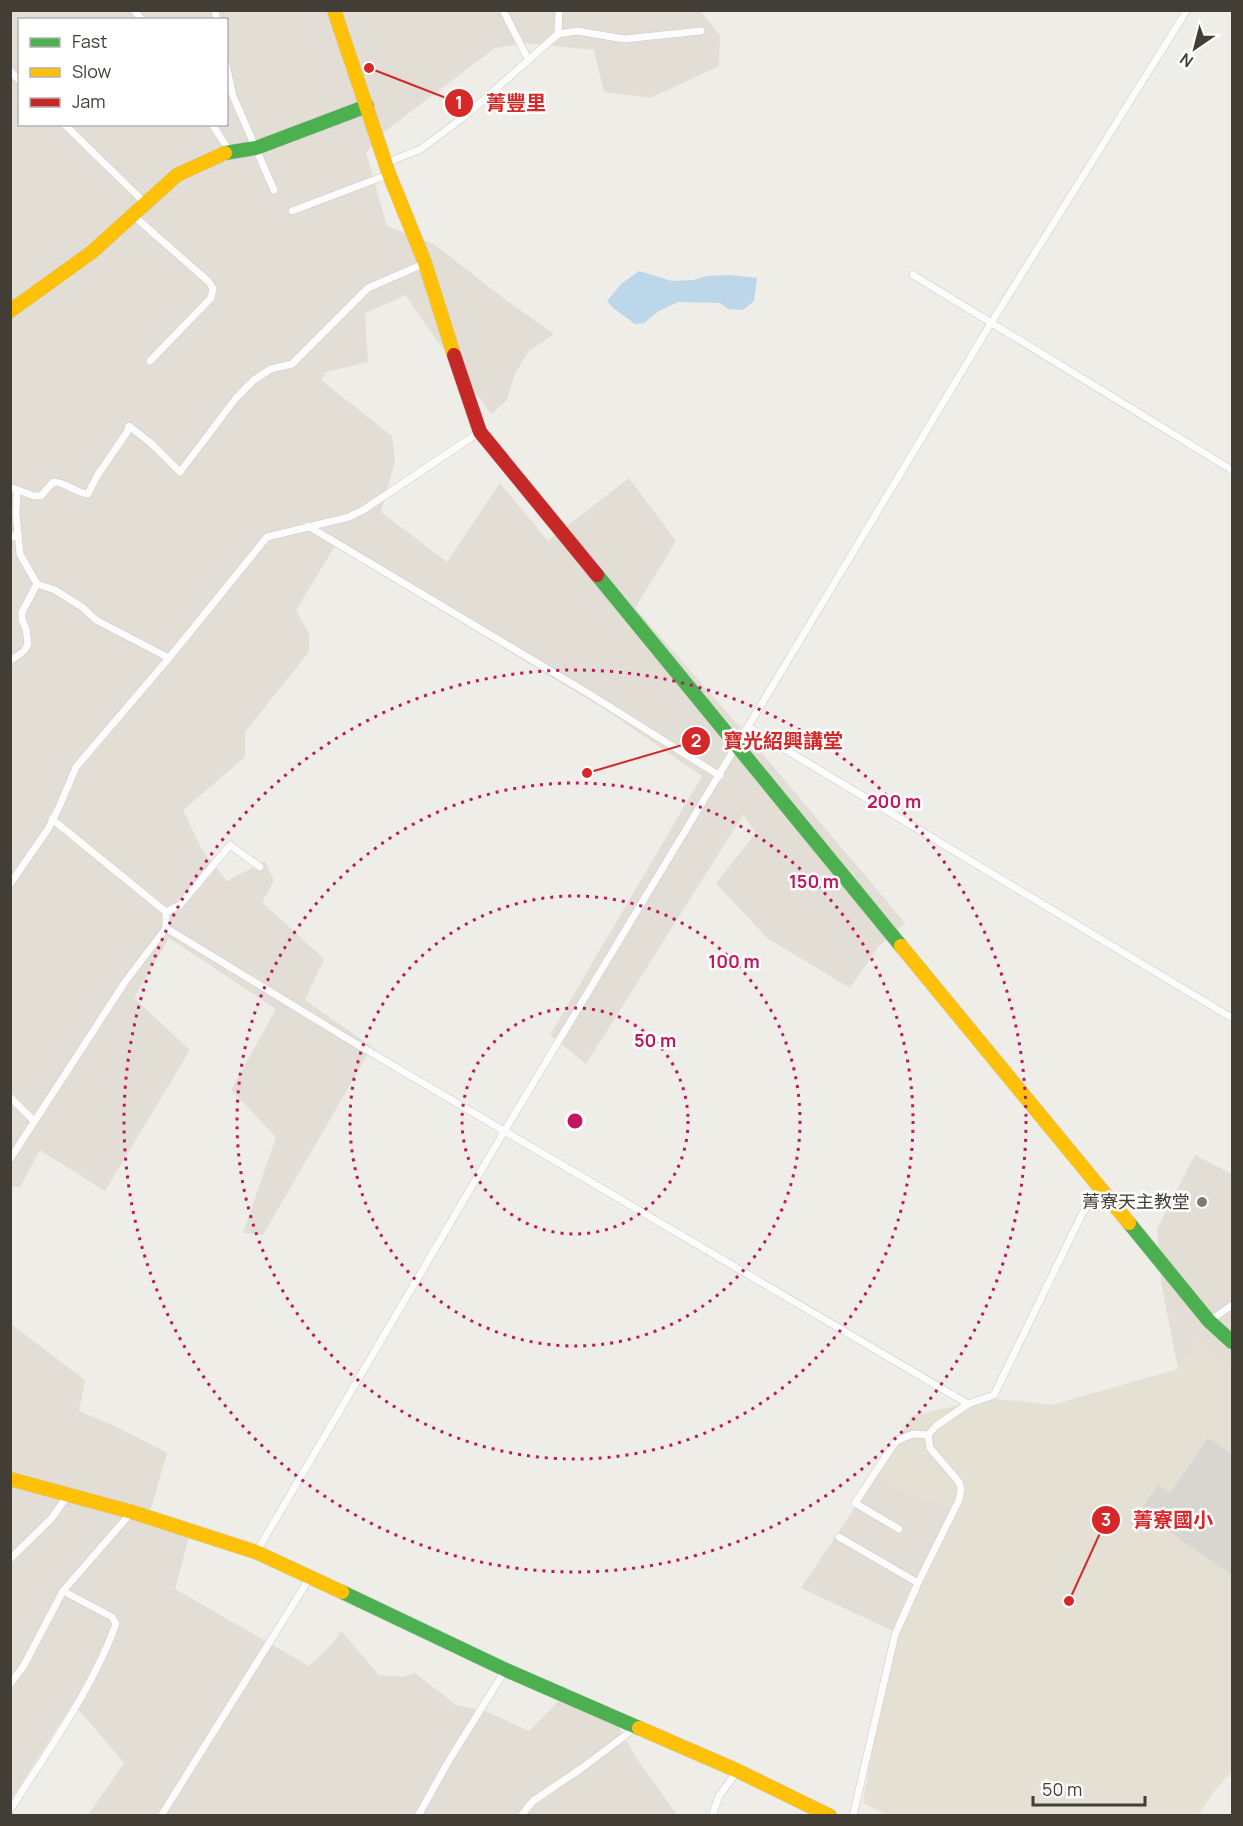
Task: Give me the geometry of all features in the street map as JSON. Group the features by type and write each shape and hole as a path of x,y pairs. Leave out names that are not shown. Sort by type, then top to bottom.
{"street":[{"path":"334,10 387,169 425,263 480,432 1209,1321 1233,1342"},
{"path":"10,311 92,252 177,175 229,151 256,148 367,106"},
{"path":"10,1479 132,1512 256,1552 506,1670 738,1771 830,1815"}],"lane":[{"path":"503,10 528,59"},
{"path":"558,34 559,10"},
{"path":"256,1552 505,1130 991,323 1187,10"},
{"path":"292,211 387,169 421,148 465,116 558,34 577,31 624,39 700,31"},
{"path":"228,73 233,96 274,190"},
{"path":"66,126 146,204"},
{"path":"213,126 229,151"},
{"path":"134,215 209,282 213,289 211,298 150,361"},
{"path":"169,658 96,620 82,607 55,590 37,584 20,554 14,489 41,496 53,483 61,482 77,492 88,494 129,426 152,444 180,472 236,398 254,380 271,369 292,364 368,288 425,263"},
{"path":"913,275 1233,470"},
{"path":"10,884 52,819 76,767 169,658 267,537 349,517 365,509 480,432"},
{"path":"308,526 586,692 720,776"},
{"path":"10,538 18,534"},
{"path":"10,661 24,651 28,644 22,612 37,584"},
{"path":"748,727 1233,1018"},
{"path":"52,819 166,912"},
{"path":"166,912 180,905 230,845 260,867"},
{"path":"10,1159 125,982 166,928 166,912"},
{"path":"166,928 968,1404"},
{"path":"10,1096 34,1121"},
{"path":"928,1435 936,1426 968,1404 994,1395 1082,1214 1100,1189"},
{"path":"1209,1321 1233,1305"},
{"path":"899,1528 855,1503 896,1441 913,1434 928,1435"},
{"path":"853,1815 896,1635 962,1489 959,1482 930,1448 928,1435"},
{"path":"10,1559 51,1519 68,1496"},
{"path":"10,1684 22,1667 63,1591 132,1512"},
{"path":"839,1537 918,1583"},
{"path":"161,1815 310,1577"},
{"path":"10,1810 80,1699 108,1646 116,1624 112,1617 63,1591"},
{"path":"418,1815 448,1762 506,1670"},
{"path":"521,1815 533,1802 637,1727"},
{"path":"712,1815 719,1796 738,1771"}],"shaded area":[{"path":"10,11 700,11 720,35 719,66 650,98 604,92 594,50 526,43 495,48 384,132 366,152 387,226 434,244 503,298 554,334 528,352 515,374 506,401 491,414 406,295 365,313 368,362 326,372 321,380 392,436 395,461 381,512 447,562 500,483 548,541 629,478 676,541 635,608 739,726 905,923 878,947 850,988 767,938 716,883 756,833 743,815 586,1064 550,1035 702,776 606,710 335,546 296,610 309,634 309,652 245,732 245,757 183,810 202,850 227,881 265,861 274,881 262,902 324,959 305,1000 372,1047 263,1235 243,1233 276,1137 231,1090 276,1009 169,938 134,998 190,1050 105,1191 40,1150 20,1187 11,1186"},
{"path":"1195,1155 1232,1174 1232,1372 1196,1343 1178,1369 1161,1282 1157,1229"},
{"path":"11,1324 85,1380 79,1411 117,1427 167,1453 147,1522 190,1533 175,1589 309,1666 334,1642 341,1631 379,1675 403,1677 415,1673 456,1705 485,1711 529,1731 559,1701 616,1722 637,1759 677,1815 88,1815 124,1763 73,1703 11,1800"},
{"path":"1196,1343 1232,1372 1232,1771 1198,1815 890,1816 863,1803 893,1631 919,1572 946,1533 951,1506 905,1494 878,1473 912,1416 989,1398 1052,1405 1178,1369"},
{"path":"878,1473 905,1494 951,1506 946,1533 919,1572 893,1631 801,1588"}],"water":[{"path":"639,271 672,281 730,275 757,278 754,301 743,310 728,309 720,303 678,302 659,311 644,323 635,324 607,301 621,284"}],"building":[{"path":"1208,1438 1233,1455 1233,1576 1140,1511 1158,1485 1170,1493"}],"traffic: fast":[{"path":"225,153 256,148 367,106"},
{"path":"597,575 901,946"},
{"path":"1129,1223 1209,1321 1232,1342"},
{"path":"342,1592 506,1670 639,1728"}],"traffic: slow":[{"path":"334,10 389,174 425,263 454,355"},
{"path":"10,311 92,252 177,175 225,153"},
{"path":"901,946 1129,1223"},
{"path":"10,1479 132,1512 256,1552 342,1592"},
{"path":"639,1728 738,1771 830,1816"}],"traffic: jam":[{"path":"454,355 480,432 597,575"}],"place":[{"name":"菁豐里","path":"369,68"},
{"name":"寶光紹興講堂","path":"587,773"},
{"name":"菁寮天主教堂","path":"1202,1202"},
{"name":"菁寮國小","path":"1069,1601"}]}
